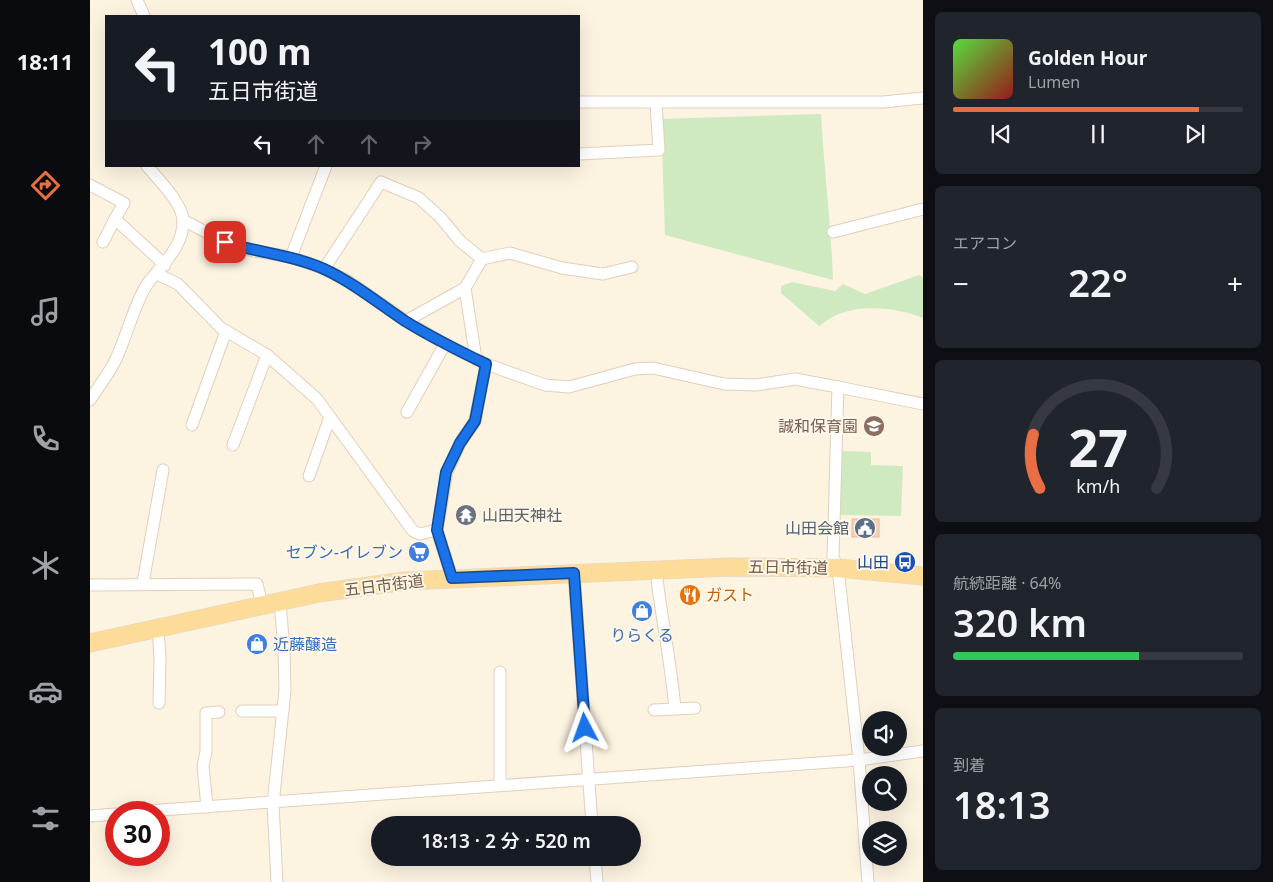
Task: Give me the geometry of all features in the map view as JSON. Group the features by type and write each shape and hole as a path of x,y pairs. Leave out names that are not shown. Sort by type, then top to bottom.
{"main road":[{"name":"五日市街道","path":"90,643 262,605 371,585 452,578 730,567 838,568 923,576"}],"street":[{"path":"137,0 144,15"},
{"path":"580,102 883,102 923,98"},
{"path":"580,154 659,150 656,103"},
{"path":"148,167 165,187 183,220 225,242 254,251 291,257 324,269 348,282 406,321 445,344 481,362 532,381 556,387 569,387 636,369 653,368 724,384 756,385 795,379 923,404"},
{"path":"291,257 326,167"},
{"path":"324,269 381,182 419,198 440,217 460,241 482,260"},
{"path":"90,185 124,203 103,242"},
{"path":"833,232 923,209"},
{"path":"115,219 165,265"},
{"path":"90,400 114,362 148,284 165,265 177,245 183,220"},
{"path":"406,321 465,288 482,260 510,253 562,268 603,274 632,267"},
{"path":"157,274 178,284 226,331 267,354 317,399 413,531 420,534 437,530"},
{"path":"452,578 437,530 446,472 457,449 475,421 481,362 465,288"},
{"path":"192,425 226,331"},
{"path":"407,412 445,344"},
{"path":"234,445 267,354"},
{"path":"838,387 833,557 838,568 859,760 868,882"},
{"path":"309,476 330,416"},
{"path":"143,584 163,470"},
{"path":"656,570 662,624 671,666 675,709"},
{"path":"574,573 591,816"},
{"path":"90,584 257,584 262,605"},
{"path":"277,882 273,804 284,711 284,650 280,602"},
{"path":"158,628 160,658 159,703"},
{"path":"500,672 500,785"},
{"path":"654,710 695,708"},
{"path":"242,711 284,711"},
{"path":"206,807 203,766 206,752 206,713 219,712"},
{"path":"170,810 273,804 500,785 859,760 923,750"},
{"path":"90,816 105,815"},
{"path":"595,866 596,882"}],"green space":[{"path":"821,114 833,280 665,235 661,119"},
{"path":"919,275 923,278 923,318 904,312 870,308 836,315 819,326 781,293 781,286 792,282 835,291 843,284 865,294"},
{"path":"841,451 871,452 871,465 903,466 901,516 839,515"}],"building":[{"name":"山田天神社","path":"461,506 472,507 471,524 460,524"},
{"name":"山田会館","path":"852,519 879,519 879,537 852,537"}],"place":[{"name":"誠和保育園","path":"874,426"},
{"name":"山田天神社","path":"466,515"},
{"name":"山田会館","path":"865,528"},
{"name":"セブン-イレブン","path":"419,552"},
{"name":"山田","path":"905,562"},
{"name":"ガスト","path":"690,595"},
{"name":"りらくる","path":"642,611"},
{"name":"近藤醸造","path":"257,644"}],"route":[{"path":"225,242 254,251 291,257 324,269 348,282 443,343 486,364 475,421 460,443 446,472 437,535 452,578 574,573 585,728"}]}
